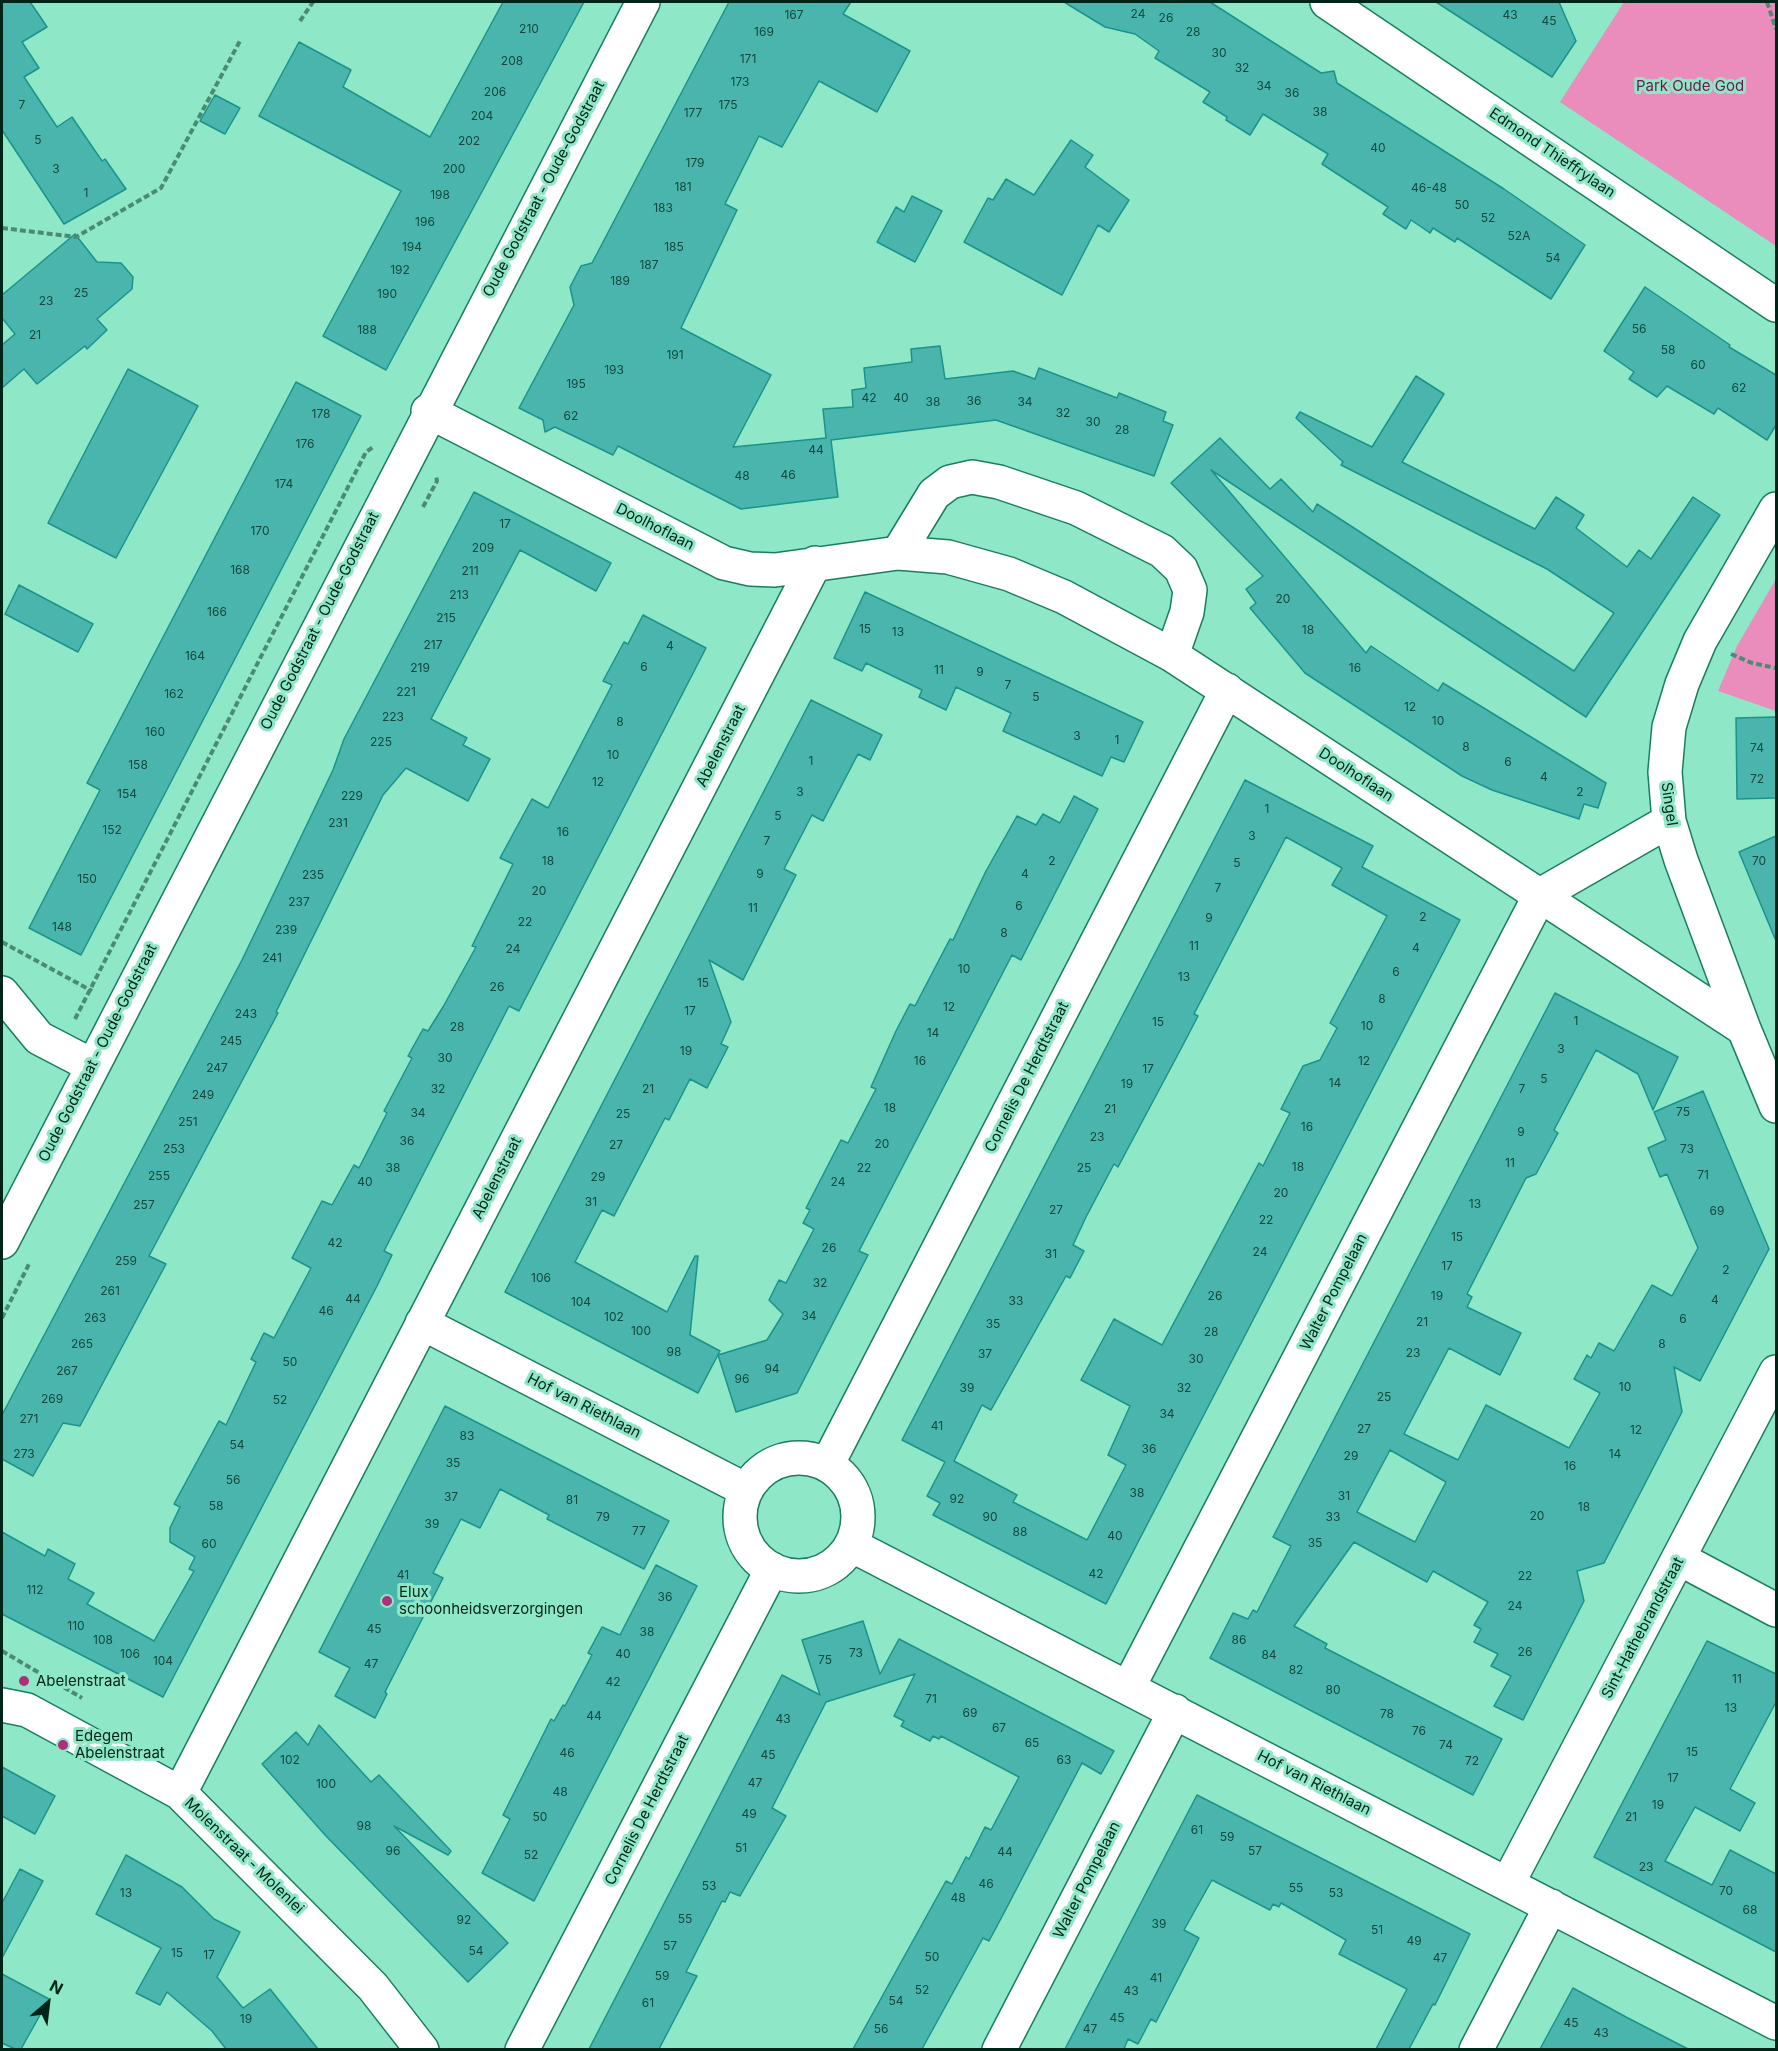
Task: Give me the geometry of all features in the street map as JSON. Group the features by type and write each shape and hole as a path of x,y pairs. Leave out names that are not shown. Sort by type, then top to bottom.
{"street":[{"name":"Oude Godstraat - Oude-Godstraat","path":"2,1242 428,411 643,2"},
{"name":"Edmond Thieffrylaan","path":"1327,2 1776,305"},
{"name":"Doolhoflaan","path":"428,411 724,563 750,569 775,570 898,553 948,557 1009,574 1095,613 1227,690 1744,1029"},
{"path":"898,553 933,494 950,482 972,477 999,482 1076,507 1162,550 1181,568 1190,590 1187,612 1172,656"},
{"name":"Singel","path":"1776,509 1700,641 1682,684 1669,727 1665,772 1669,821 1681,860 1744,1029 1776,1106"},
{"name":"Abelenstraat","path":"180,1793 815,563"},
{"name":"Cornelis De Herdtstraat","path":"827,1465 1227,690"},
{"path":"1540,895 1669,821"},
{"name":"Walter Pompelaan","path":"1128,1688 1540,895"},
{"path":"2,993 39,1038 91,1065"},
{"name":"Hof van Riethlaan","path":"422,1323 746,1490"},
{"name":"Sint-Hathebrandstraat","path":"1508,1883 1680,1559 1776,1372"},
{"path":"805,1457 827,1465 847,1483 858,1509 858,1527 851,1545 840,1559 825,1570 807,1575 789,1575 772,1569 754,1555 742,1535 740,1512 746,1490 760,1471 781,1460 805,1457"},
{"name":"Hof van Riethlaan","path":"851,1545 1776,2023"},
{"path":"1680,1559 1776,1610"},
{"name":"Cornelis De Herdtstraat","path":"522,2049 772,1569"},
{"name":"Molenstraat - Molenlei","path":"2,1685 14,1708 180,1793 373,1987 422,2049"},
{"name":"Walter Pompelaan","path":"999,2049 1175,1711"},
{"path":"1476,2049 1551,1906"}],"path":[{"path":"300,21 313,2"},
{"path":"1767,2 1776,29"},
{"path":"2,228 76,237 161,188 241,39"},
{"path":"1700,641 1752,663 1776,668"},
{"path":"2,942 121,1006"}],"green space":[{"name":"Park Oude God","path":"1624,2 1776,2 1776,246 1560,102"},
{"path":"1776,579 1776,711 1718,691 1737,646"}],"building":[{"path":"2,2 30,2 47,27 22,42 39,68 24,77 57,127 72,117 102,161 105,159 126,189 64,224 2,130"},
{"path":"503,2 584,2 386,370 323,336 401,191 259,116 299,42 351,70 343,87 430,137"},
{"path":"729,2 851,2 843,14 910,51 877,112 819,81 782,147 759,136 725,204 737,210 681,328 771,375 733,447 826,438 823,409 853,407 852,390 866,388 864,368 912,362 911,349 940,346 945,379 1013,371 1035,379 1039,368 1117,398 1119,393 1166,412 1163,421 1173,425 1154,476 996,420 831,440 838,497 741,509 618,446 613,455 555,427 545,432 543,420 519,408 574,305 570,287 581,266 592,263"},
{"path":"1064,2 1210,2 1321,73 1334,71 1337,83 1504,189 1585,245 1551,299 1457,238 1455,242 1433,228 1430,233 1411,220 1406,229 1383,214 1388,207 1322,164 1328,154 1263,114 1250,135 1203,102 1210,92 1155,58 1159,51 1135,34 1105,27"},
{"path":"1436,2 1559,2 1576,41 1552,77"},
{"path":"215,95 240,108 225,134 200,121"},
{"path":"1071,140 1093,155 1085,167 1129,200 1109,232 1098,225 1062,295 964,242 988,198 993,200 1006,179 1034,195"},
{"path":"912,196 942,211 915,262 877,242 896,207 904,212"},
{"path":"75,234 97,262 121,263 133,277 132,289 97,319 107,330 87,349 85,346 37,384 24,369 2,388 2,345 15,334 2,318 2,295"},
{"path":"1645,287 1730,345 1729,347 1776,375 1776,425 1767,440 1718,408 1714,414 1667,386 1657,397 1629,379 1634,372 1604,351"},
{"path":"128,369 198,406 116,558 48,523"},
{"path":"1416,376 1444,394 1402,462 1535,529 1556,497 1584,515 1576,528 1627,567 1639,550 1651,559 1693,497 1720,515 1586,717 1211,470 1366,653 1371,646 1438,691 1443,683 1606,783 1598,808 1584,804 1579,819 1492,790 1462,776 1305,673 1250,608 1256,603 1246,589 1263,576 1171,483 1220,438 1270,489 1281,479 1313,512 1317,504 1574,671 1614,613 1547,569 1341,465 1343,462 1296,418 1300,412 1372,447"},
{"path":"296,382 361,416 81,955 29,928 100,790 87,783"},
{"path":"474,492 611,563 596,591 520,550 431,719 467,738 463,745 490,759 468,801 406,768 383,795 276,1012 278,1013 149,1256 166,1264 80,1426 63,1423 33,1476 2,1459 2,1415 242,960 333,770 344,739"},
{"path":"19,585 93,624 78,652 5,614"},
{"path":"865,592 1143,722 1124,762 1111,757 1102,776 1003,731 1011,713 956,687 946,710 919,697 922,690 866,663 862,671 834,658"},
{"path":"643,615 706,648 519,1011 509,1006 384,1251 392,1255 377,1286 163,1697 2,1614 2,1532 45,1556 48,1549 75,1564 68,1579 94,1593 87,1604 154,1641 194,1571 189,1569 195,1557 170,1542 170,1528 180,1507 174,1504 219,1421 226,1425 256,1362 251,1359 264,1333 274,1338 311,1268 292,1258 322,1201 332,1205 354,1165 359,1168 387,1113 384,1111 412,1058 408,1056 423,1029 428,1031 443,1007 476,947 472,946 513,864 500,858 532,799 548,808 612,685 603,681 624,642 628,644"},
{"path":"811,700 882,735 870,760 858,754 823,821 812,815 784,869 796,875 743,980 709,960 731,1022 721,1044 728,1047 707,1088 690,1079 669,1120 665,1118 614,1216 602,1210 575,1262 667,1312 695,1256 698,1256 690,1335 720,1351 698,1393 505,1292"},
{"path":"1776,717 1776,798 1737,799 1736,718"},
{"path":"1245,780 1373,846 1362,867 1460,920 1106,1604 933,1515 940,1503 927,1496 945,1462 902,1440","holes":["1286,837 1342,868 1332,885 1387,916 1330,1023 1337,1028 1320,1060 1303,1066 1281,1109 1290,1113 1263,1166 1259,1163 1162,1345 1114,1319 1081,1380 1130,1406 1108,1455 1126,1465 1087,1540 1013,1502 1017,1495 954,1461 982,1405 991,1410 1066,1276 1070,1278 1084,1251 1073,1245 1086,1217 1114,1164 1118,1167 1184,1043 1198,1016 1194,1014"]},
{"path":"1074,796 1098,809 1021,960 1012,955 859,1251 868,1255 797,1393 736,1412 718,1355 767,1340 783,1314 769,1300 779,1280 786,1283 814,1229 803,1223 810,1210 806,1208 841,1140 848,1143 876,1089 871,1087 910,1004 915,1006 950,939 953,940 986,871 1017,816 1036,825 1043,814 1060,823"},
{"path":"1776,836 1776,941 1739,852"},
{"path":"1555,993 1678,1057 1653,1110 1638,1074 1596,1050 1554,1130 1558,1133 1536,1174 1526,1178 1467,1294 1472,1297 1467,1307 1521,1333 1500,1375 1449,1348 1404,1434 1458,1460 1486,1405 1569,1448 1600,1393 1574,1379 1587,1355 1591,1358 1599,1343 1614,1351 1652,1285 1672,1296 1698,1248 1667,1174 1660,1177 1648,1148 1666,1140 1654,1112 1703,1091 1769,1249 1700,1381 1674,1367 1682,1412 1604,1563 1577,1571 1584,1601 1523,1720 1494,1706 1511,1676 1491,1666 1498,1654 1474,1642 1481,1629 1474,1625 1488,1602 1433,1571 1427,1582 1354,1542 1294,1626 1327,1644 1325,1648 1502,1739 1473,1795 1210,1658 1233,1613 1248,1619 1253,1610 1257,1612 1291,1546 1273,1537","holes":["1390,1450 1446,1482 1415,1542 1357,1512"]},
{"path":"445,1406 669,1521 644,1569 547,1519 549,1515 500,1489 480,1528 461,1519 433,1573 443,1578 385,1692 387,1694 375,1718 335,1696 350,1668 319,1652"},
{"path":"656,1565 697,1586 534,1901 482,1873 510,1819 503,1815 551,1719 554,1721 563,1705 565,1706 592,1655 588,1653 602,1627 620,1635"},
{"path":"863,1621 880,1674 899,1639 1114,1751 1101,1774 1082,1763 989,1941 983,1938 922,2049 853,2049 946,1881 952,1884 966,1857 969,1859 985,1827 991,1830 1019,1777 941,1736 939,1739 933,1736 930,1741 901,1726 904,1721 894,1716 915,1674 826,1702 772,1808 786,1816 740,1896 730,1892 725,1902 722,1901 686,1972 697,1976 659,2049 589,2049 782,1675 820,1695 802,1640"},
{"path":"1707,1641 1776,1674 1776,1702 1730,1789 1755,1803 1740,1831 1695,1807 1665,1861 1712,1885 1730,1850 1776,1874 1776,1952 1594,1857"},
{"path":"319,1725 371,1782 379,1775 451,1851 448,1855 394,1826 508,1943 468,1982 326,1836 262,1764 296,1732 308,1745"},
{"path":"2,1767 55,1796 35,1834 2,1816"},
{"path":"1197,1795 1470,1934 1435,2005 1433,2004 1409,2049 1376,2049 1407,1989 1339,1954 1346,1940 1281,1903 1279,1907 1273,1904 1270,1910 1212,1880 1184,1930 1199,1938 1156,2022 1151,2019 1138,2044 1128,2039 1124,2049 1065,2049"},
{"path":"126,1855 182,1887 214,1919 240,1932 217,1977 243,2008 270,1989 318,2049 226,2049 212,2031 167,1992 160,2005 136,1993 161,1948 96,1914"},
{"path":"20,1869 43,1881 2,1958 2,1903"},
{"path":"2,1974 49,1999 21,2049 15,2049 2,2043"},
{"path":"1573,1988 1626,2017 1688,2049 1540,2049"}],"place":[{"name":"Elux schoonheidsverzorgingen","path":"387,1601"},
{"name":"Abelenstraat","path":"24,1681"},
{"name":"Edegem Abelenstraat","path":"63,1745"}]}
